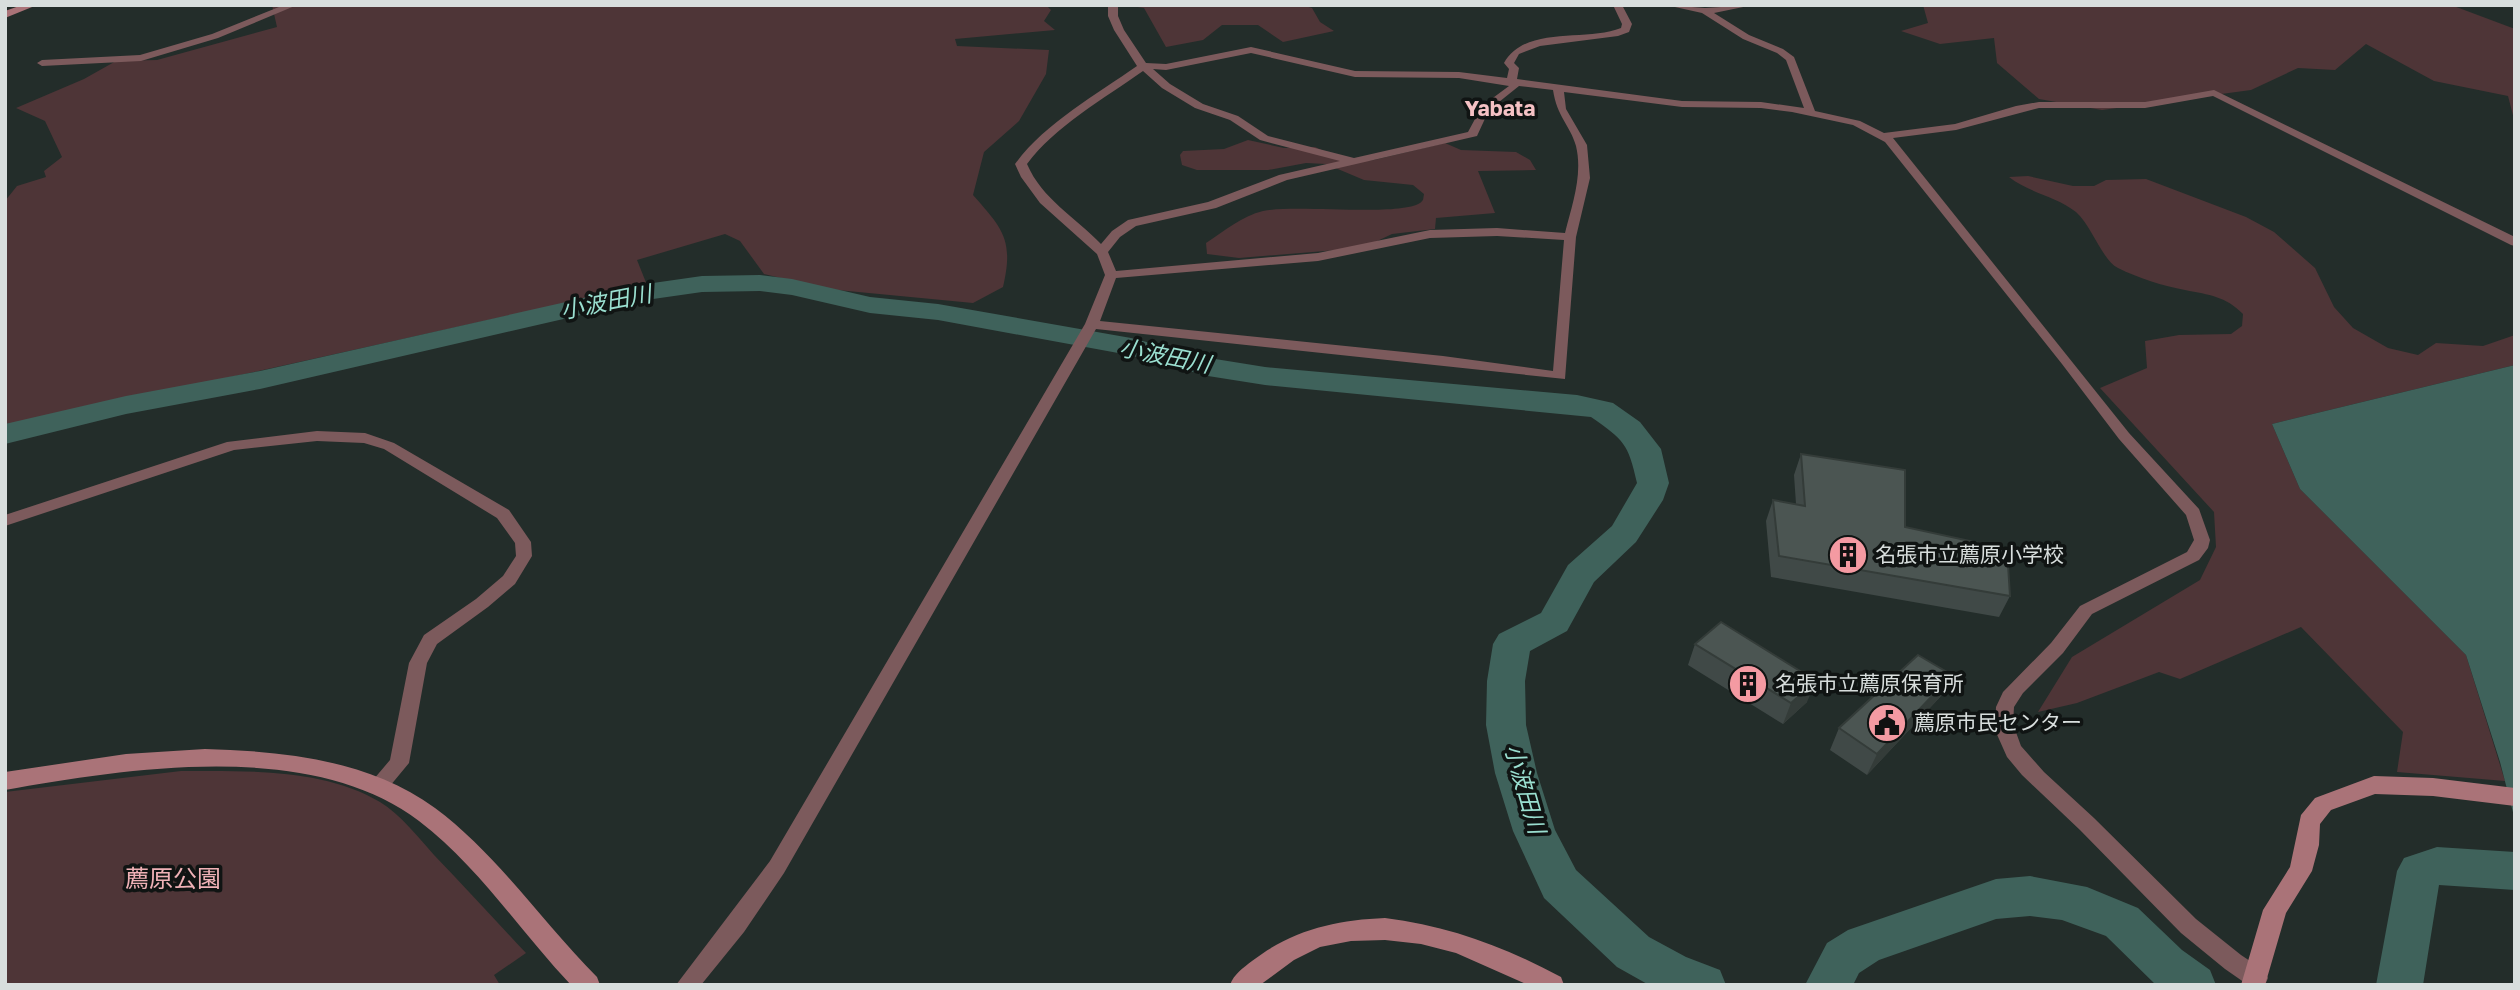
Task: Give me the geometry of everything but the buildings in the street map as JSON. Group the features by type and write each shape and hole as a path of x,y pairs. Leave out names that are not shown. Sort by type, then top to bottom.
{"main road":[{"path":"5,15 32,5"},
{"path":"5,781 132,761 219,756 285,762 349,776 378,786 430,816 481,863 588,985"},
{"path":"2255,981 2275,910 2300,871 2308,845 2309,821 2323,804 2374,785 2433,786 2515,797"},
{"path":"1242,985 1286,951 1324,936 1368,928 1446,939 1527,970 1552,985"}],"street":[{"path":"42,63 141,58 215,36 293,5"},
{"path":"1113,5 1113,16 1119,30 1132,47 1136,60 1166,86 1188,99 1234,118 1264,138 1356,162"},
{"path":"1102,251 1116,234 1132,223 1212,205 1283,177 1473,134 1481,113 1488,104 1507,94 1514,86 1514,68 1509,62 1510,57 1524,47 1538,43 1626,30 1627,24 1617,5"},
{"path":"1670,5 1705,11 1749,5"},
{"path":"1705,11 1746,37 1780,51 1790,60 1810,111"},
{"path":"687,985 736,925 778,867 1092,325 1111,275 1102,251 1049,205 1021,164 1030,152 1074,116 1144,66 1166,67 1251,50 1355,74 1459,75 1682,104 1761,105 1810,111 1856,123 1885,136 1902,152 2124,436 2185,502 2201,532 2200,548 2193,556 2086,610 2050,656 2025,677 2010,697 2003,715 2004,728 2009,744 2040,781 2185,922 2255,981"},
{"path":"1092,325 1215,341 1425,356 1560,376 1570,237 1584,178 1581,145 1561,109 1558,88"},
{"path":"1885,136 1956,127 2039,105 2145,106 2214,93 2515,242"},
{"path":"1111,275 1318,257 1430,234 1497,232 1570,237"},
{"path":"5,521 232,445 334,435 365,438 389,446 503,514 523,542 524,555 509,580 430,640 423,649 398,764 378,786"}],"green space":[{"path":"272,5 1046,5 1051,10 1044,21 1055,30 955,39 957,46 1049,50 1046,74 1019,121 984,152 973,195 992,217 1003,236 1007,258 1003,287 973,303 827,289 764,274 740,241 725,234 637,260 647,285 5,427 5,201 17,186 46,177 44,171 62,157 45,121 16,108 84,79 116,61 157,60 277,27"},
{"path":"1124,5 1302,5 1312,8 1320,22 1334,31 1283,42 1258,25 1222,25 1203,40 1166,47 1144,8"},
{"path":"1923,5 2451,5 2515,29 2515,123 2508,96 2434,81 2366,44 2335,70 2298,68 2251,90 2102,110 2039,99 1997,63 1994,38 1940,44 1901,31 1928,23"},
{"path":"1248,140 1284,148 1315,147 1345,161 1354,162 1374,160 1445,143 1461,150 1516,152 1530,160 1536,170 1478,171 1495,213 1436,218 1435,229 1392,234 1371,244 1337,250 1239,258 1207,254 1206,243 1255,213 1279,209 1391,209 1408,207 1420,203 1423,199 1424,194 1413,185 1364,180 1326,164 1306,163 1268,170 1197,170 1182,165 1180,155 1183,151 1224,149"},
{"path":"2028,176 2073,186 2094,186 2106,180 2146,179 2246,217 2274,232 2315,268 2334,307 2353,328 2388,348 2418,355 2436,343 2483,346 2515,335 2515,365 2272,424 2300,489 2466,655 2505,781 2397,772 2403,732 2301,627 2180,679 2159,672 2077,703 2038,712 2072,657 2200,580 2216,547 2214,512 2100,388 2147,368 2145,341 2179,335 2231,334 2242,326 2243,314 2217,297 2159,284 2118,268 2107,258 2076,212 2009,177"},
{"name":"薦原公園","path":"181,771 257,772 309,777 358,791 380,802 409,827 526,953 494,975 500,985 5,985 5,792"}],"shaded area":[{"path":"2515,365 2515,820 2500,762 2466,655 2300,489 2272,424"}],"waterway":[{"name":"小波田川","path":"5,434 126,405 260,380 646,292 702,284 760,283 792,287 870,305 938,312 1131,347 1208,367 1265,376 1577,404 1602,410 1629,429 1645,449 1653,483 1646,500 1624,534 1581,574 1554,622 1512,644 1506,681 1506,725 1516,773 1534,831 1560,884 1633,952 1670,972 1703,985"},
{"name":"小波田川","path":"2399,985 2419,871 2437,866 2515,871"},
{"name":"小波田川","path":"1828,985 1843,958 1864,945 1996,899 2030,896 2062,900 2087,907 2122,922 2166,965 2193,985"}],"place":[{"name":"名張市立薦原小学校","path":"1848,555"},
{"name":"名張市立薦原保育所","path":"1748,684"},
{"name":"薦原市民センター","path":"1887,723"}],"district":[{"name":"Yabata","path":"1500,109"}]}
